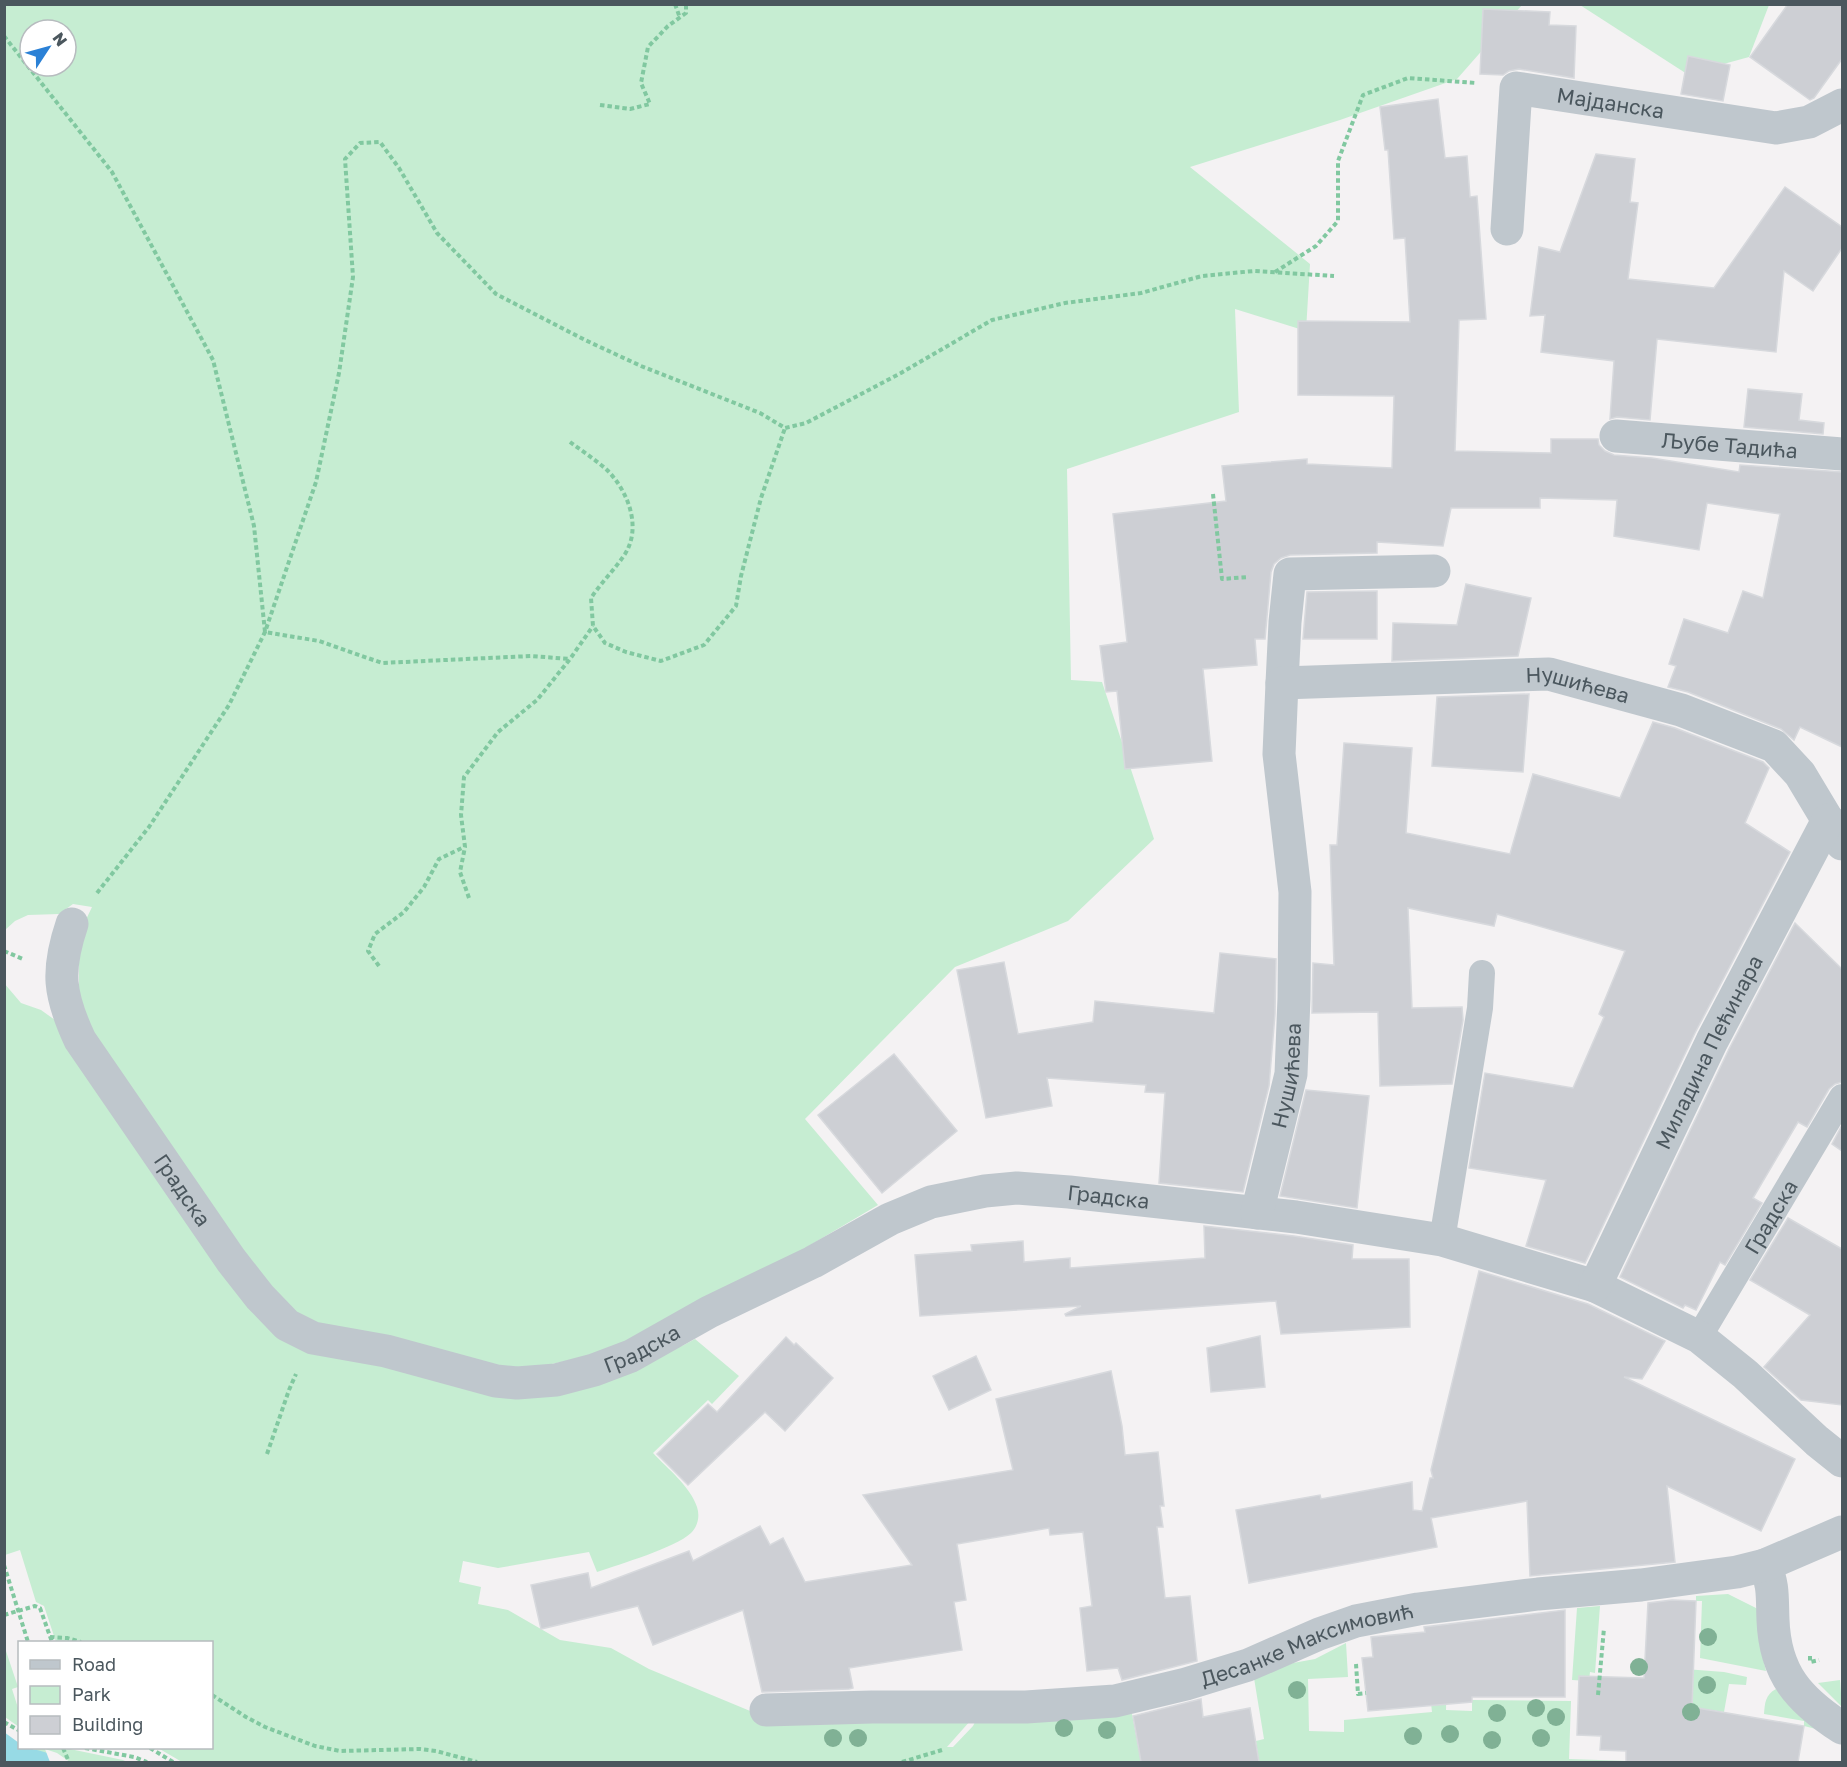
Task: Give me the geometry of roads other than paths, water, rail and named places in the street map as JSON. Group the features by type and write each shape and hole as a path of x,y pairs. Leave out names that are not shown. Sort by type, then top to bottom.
{"street":[{"name":"Мајданска","path":"1507,229 1516,88 1776,128 1809,122 1842,105"},
{"name":"Љубе Тадића","path":"1616,436 1842,454"},
{"name":"Нушићева","path":"1257,1213 1291,1074 1294,892 1279,754 1285,622 1290,574 1434,571"},
{"name":"Нушићева","path":"1282,683 1549,674 1681,710 1774,746 1800,774 1835,832"},
{"name":"Миладина Пећинара","path":"1595,1286 1712,1041 1835,832"},
{"name":"Градска","path":"72,924 62,957 61,973 66,1004 80,1040 231,1260 260,1297 287,1325 313,1338 386,1351 496,1381 517,1383 556,1380 594,1370 631,1356 710,1312 813,1262 890,1219 931,1202 985,1191 1017,1188 1296,1217 1442,1240 1595,1286 1700,1337 1842,1461"},
{"name":"Десанке Максимовић","path":"766,1710 1026,1707 1115,1701 1186,1684 1248,1665 1319,1634 1356,1621 1451,1605 1710,1577 1765,1565 1842,1532"},
{"path":"1765,1565 1772,1582 1774,1638 1786,1677 1794,1689 1819,1713 1842,1728"}],"lane":[{"path":"1442,1240 1480,1008 1482,973"},
{"name":"Градска","path":"1700,1337 1842,1096"}],"water":[{"path":"4,1732 18,1742 18,1749 44,1752 67,1762 5,1762"}]}
